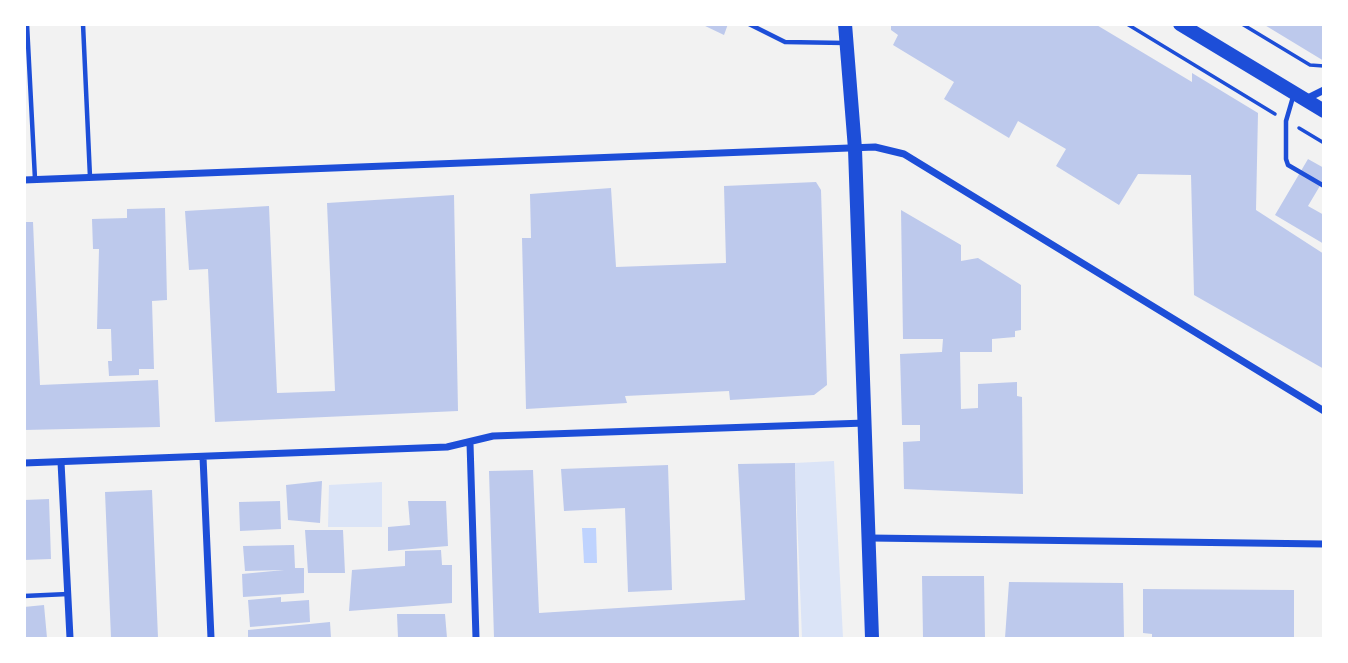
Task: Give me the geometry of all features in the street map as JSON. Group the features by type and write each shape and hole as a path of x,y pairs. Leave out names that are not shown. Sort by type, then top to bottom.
{"main road":[{"path":"845,24 855,149 872,639"},
{"path":"1180,24 1324,111"}],"street":[{"path":"1300,96 1324,90"},
{"path":"24,180 875,147 904,154 1324,411"},
{"path":"24,463 447,447 493,436 864,423"},
{"path":"470,443 476,639"},
{"path":"203,457 211,639"},
{"path":"61,462 70,639"},
{"path":"870,537 1324,544"}],"lane":[{"path":"27,24 35,180"},
{"path":"83,24 90,177"},
{"path":"749,24 785,42 845,43"},
{"path":"1300,96 1286,121 1288,165 1324,187"},
{"path":"24,596 68,594"}],"path":[{"path":"1126,24 1324,143"},
{"path":"1242,24 1310,65 1324,66"}],"shaded area":[{"path":"834,461 843,638 802,638 795,463"},
{"path":"382,482 382,527 328,527 329,485"}],"water":[{"path":"582,528 596,528 597,563 584,563"}],"building":[{"path":"701,24 728,24 724,35"},
{"path":"891,24 1095,24 1192,82 1192,73 1258,113 1256,210 1324,254 1324,369 1194,295 1191,175 1138,174 1119,205 1056,166 1066,149 1018,121 1009,138 944,99 954,82 893,45 898,35 891,30"},
{"path":"1263,24 1324,24 1324,61"},
{"path":"1308,159 1324,168 1324,179 1308,206 1324,215 1324,244 1275,215"},
{"path":"816,182 821,190 827,385 814,395 730,400 729,391 625,396 627,403 526,409 522,238 531,238 530,194 611,188 616,267 726,263 724,186"},
{"path":"454,195 458,411 215,422 208,269 189,270 185,211 269,206 277,393 335,391 327,203"},
{"path":"165,208 167,300 152,301 154,369 139,369 139,375 109,376 108,361 112,361 111,329 97,329 99,249 93,249 92,219 127,218 127,209"},
{"path":"901,210 961,245 961,261 978,258 1021,285 1021,330 1015,331 1015,337 992,339 992,352 960,352 961,409 978,408 978,384 1017,382 1017,396 1022,397 1023,494 904,489 903,442 920,441 920,425 902,425 900,354 942,352 943,339 903,339"},
{"path":"24,222 33,222 40,385 158,380 160,427 24,430"},
{"path":"795,463 799,638 494,638 489,471 533,470 539,613 745,600 738,464"},
{"path":"668,465 672,590 628,592 625,508 564,511 561,469"},
{"path":"322,481 320,523 288,520 286,485"},
{"path":"152,490 158,638 111,638 105,492"},
{"path":"49,499 51,559 24,560 24,500"},
{"path":"280,501 281,529 240,531 239,502"},
{"path":"408,501 446,501 448,546 388,551 388,527 410,525"},
{"path":"305,530 343,530 345,573 308,573"},
{"path":"294,545 295,568 304,568 304,593 243,597 242,574 284,570 245,571 243,546"},
{"path":"441,550 442,565 452,565 452,603 349,611 352,570 405,566 405,551"},
{"path":"922,576 984,576 985,638 923,638"},
{"path":"1009,582 1123,583 1124,638 1005,638"},
{"path":"1143,589 1294,590 1294,638 1152,638 1152,634 1143,633"},
{"path":"281,597 281,602 309,600 310,622 250,627 248,600"},
{"path":"44,605 47,638 24,638 24,607"},
{"path":"397,614 445,614 447,638 398,638"},
{"path":"330,622 331,638 248,638 248,630"}]}
